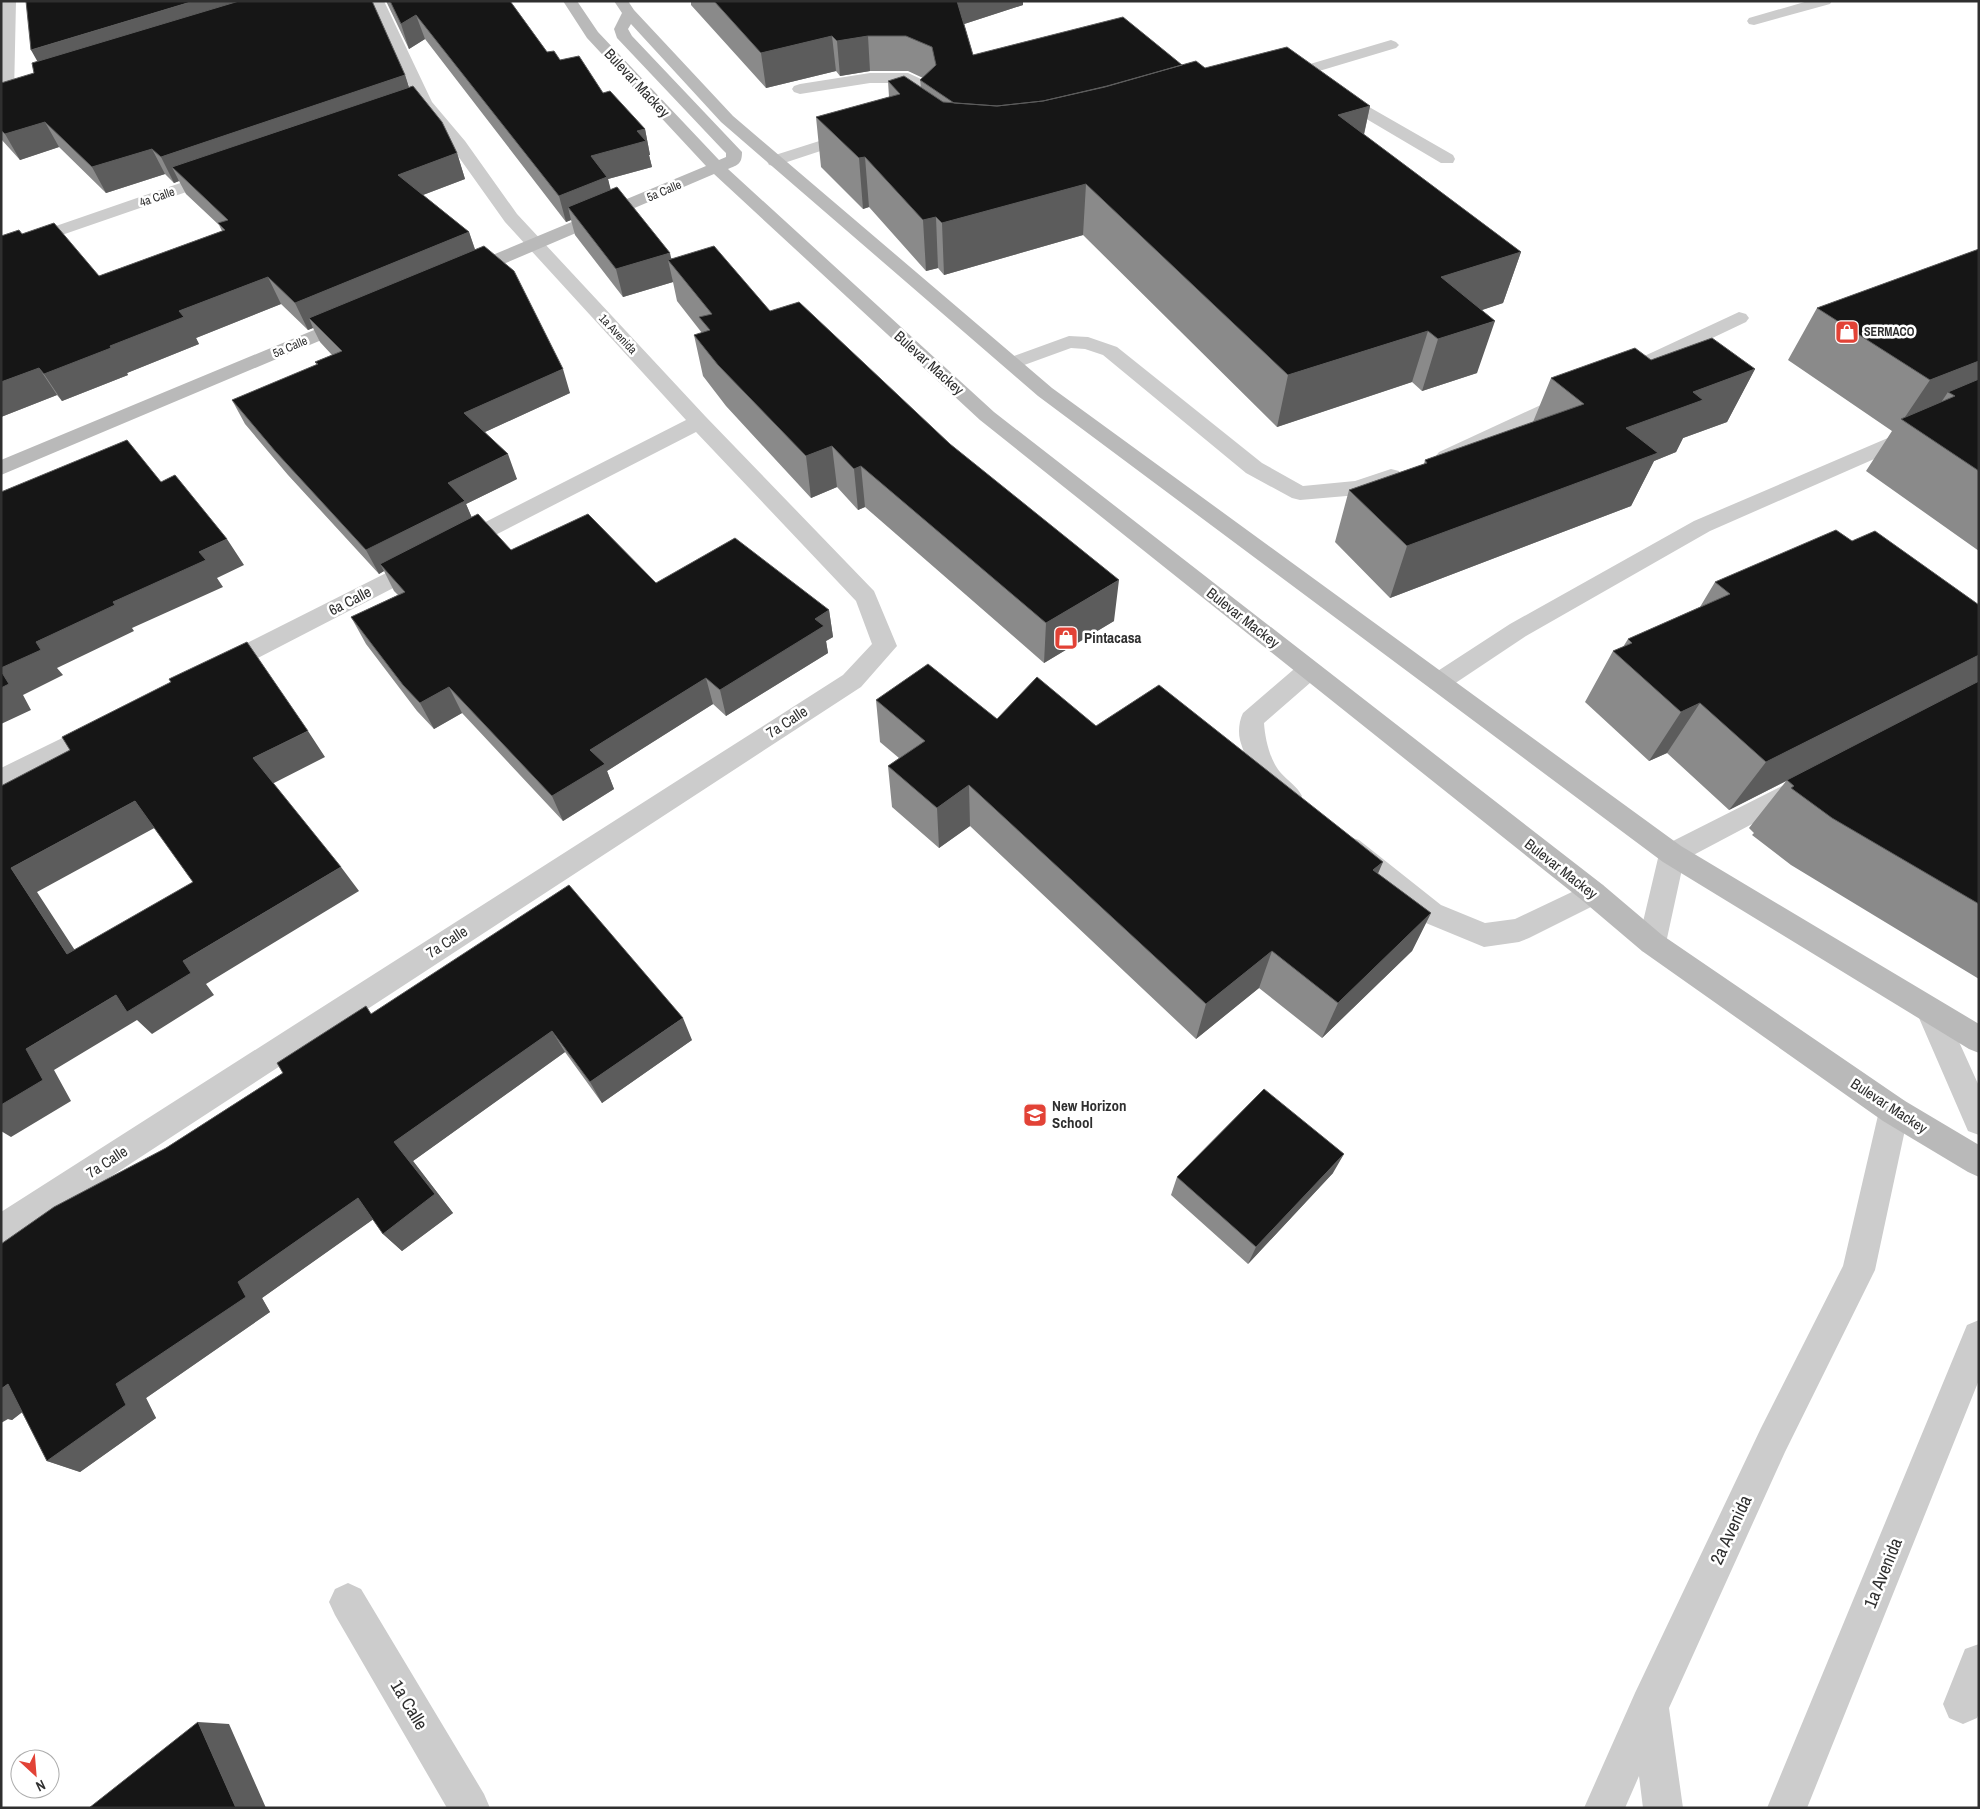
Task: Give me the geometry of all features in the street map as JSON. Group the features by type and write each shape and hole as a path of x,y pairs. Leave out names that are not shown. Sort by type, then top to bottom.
{"main road":[{"name":"Bulevar Mackey","path":"570,1 592,35 717,168 987,416 1593,894 1652,943 1894,1111 1979,1162"},
{"name":"5a Calle","path":"452,279 734,160 734,152 625,38 621,29 625,7"},
{"path":"625,7 727,119 1053,398 1672,854 1979,1040"},
{"name":"5a Calle","path":"1,468 369,314"}],"street":[{"path":"9,1 4,98 25,88"},
{"name":"1a Avenida","path":"377,1 425,103 459,145 511,218 699,422 866,597 886,646"},
{"path":"1754,21 1825,1"},
{"path":"1262,83 1390,45"},
{"path":"1299,72 1447,159"},
{"path":"800,89 870,78 908,78 926,87 928,99 905,118 923,126"},
{"path":"406,109 425,103"},
{"path":"775,161 864,131"},
{"name":"4a Calle","path":"1,251 237,168"},
{"path":"1432,462 1739,318"},
{"path":"1013,363 1069,342 1088,343 1110,351 1254,468 1300,493 1358,488 1405,472"},
{"path":"1439,682 1518,630 1702,526 1979,405"},
{"name":"6a Calle","path":"204,675 699,422"},
{"name":"7a Calle","path":"1,1230 852,681 886,646"},
{"path":"1308,813 1268,776 1252,738 1252,720 1309,670"},
{"path":"1,780 116,721"},
{"path":"1652,943 1672,854 1820,776"},
{"path":"1331,832 1431,913 1484,935 1519,930 1593,894"},
{"path":"1931,1011 1979,1121"},
{"name":"2a Avenida","path":"1604,1808 1649,1706 1773,1440 1859,1270 1864,1256 1894,1111"},
{"name":"1a Avenida","path":"1787,1808 1979,1337"},
{"name":"1a Calle","path":"348,1602 470,1808"},
{"path":"1963,1704 1979,1663"},
{"path":"1649,1706 1663,1808"}],"building":[{"path":"26,1 194,1 31,50"},
{"path":"239,1 372,1 405,75 161,157 152,149 92,167 45,122 5,134 1,130 1,83 34,73 32,63"},
{"path":"390,1 510,1 547,52 554,51 560,60 579,56 603,93 610,91 645,129 637,131 646,141 591,156 607,177 559,196 416,15 401,24"},
{"path":"714,1 957,1 973,55 1123,17 1182,65 1105,87 1043,101 997,106 954,103 920,80 936,65 932,47 906,36 868,36 837,41 832,36 761,53"},
{"path":"1287,47 1370,106 1338,115 1521,252 1441,277 1495,321 1438,339 1428,331 1288,375 1086,184 942,223 936,217 923,220 865,157 859,158 816,117 900,94 888,81 904,76 943,102 997,106 1043,101 1107,86 1196,61 1205,68"},
{"path":"413,86 442,122 457,153 398,175 469,232 295,303 268,277 179,311 184,317 110,346 111,348 44,374 39,368 1,382 1,236 19,230 22,234 54,223 99,276 225,230 218,223 228,220 172,167"},
{"path":"617,187 670,253 616,269 568,207"},
{"path":"484,246 514,271 563,369 464,413 508,454 448,483 465,501 366,550 275,451 232,400 318,364 315,362 342,351 309,318"},
{"path":"714,246 770,311 799,302 950,444 1119,580 1046,623 861,466 854,469 832,446 806,456 718,365 694,335 710,330 699,317 712,314 668,260"},
{"path":"1979,249 1979,361 1930,380 1817,308"},
{"path":"1712,338 1755,369 1693,392 1703,400 1626,428 1658,453 1407,546 1349,490 1427,463 1425,460 1584,404 1551,378 1635,348 1651,360"},
{"path":"1979,379 1979,471 1901,419 1955,396 1948,392"},
{"path":"127,440 161,482 175,475 227,539 199,552 206,560 113,602 115,605 36,642 41,650 1,668 1,492"},
{"path":"478,514 511,550 588,514 656,583 735,538 829,610 815,619 824,626 720,690 706,678 590,750 605,764 552,796 449,687 420,703 403,685 351,617 405,592 380,564"},
{"path":"1836,530 1852,541 1875,531 1979,605 1979,655 1766,762 1700,703 1681,712 1613,651 1632,643 1628,639 1730,594 1715,582"},
{"path":"247,642 308,731 253,758 341,867 183,961 191,973 127,1012 116,995 26,1049 43,1080 1,1105 1,786 70,750 62,737 171,682 169,679","holes":["135,801 193,882 67,954 11,868"]},
{"path":"928,664 997,719 1037,677 1096,726 1159,685 1383,862 1373,870 1431,913 1338,1003 1272,951 1206,1004 969,785 937,808 888,766 925,741 876,700"},
{"path":"1,671 9,684 1,688"},
{"path":"1979,681 1979,904 1832,818 1791,788 1794,786 1787,780"},
{"path":"569,885 683,1018 590,1082 552,1031 394,1142 435,1194 383,1234 358,1198 238,1282 246,1297 116,1384 126,1405 47,1461 8,1384 1,1389 1,1244 54,1207 166,1148 283,1073 277,1063 366,1006 371,1014"},
{"path":"1264,1089 1344,1154 1256,1247 1177,1177"},
{"path":"198,1722 236,1808 89,1808"}],"place":[{"name":"SERMACO","path":"1847,332"},
{"name":"Pintacasa","path":"1066,638"},
{"name":"New Horizon School","path":"1035,1115"}]}
